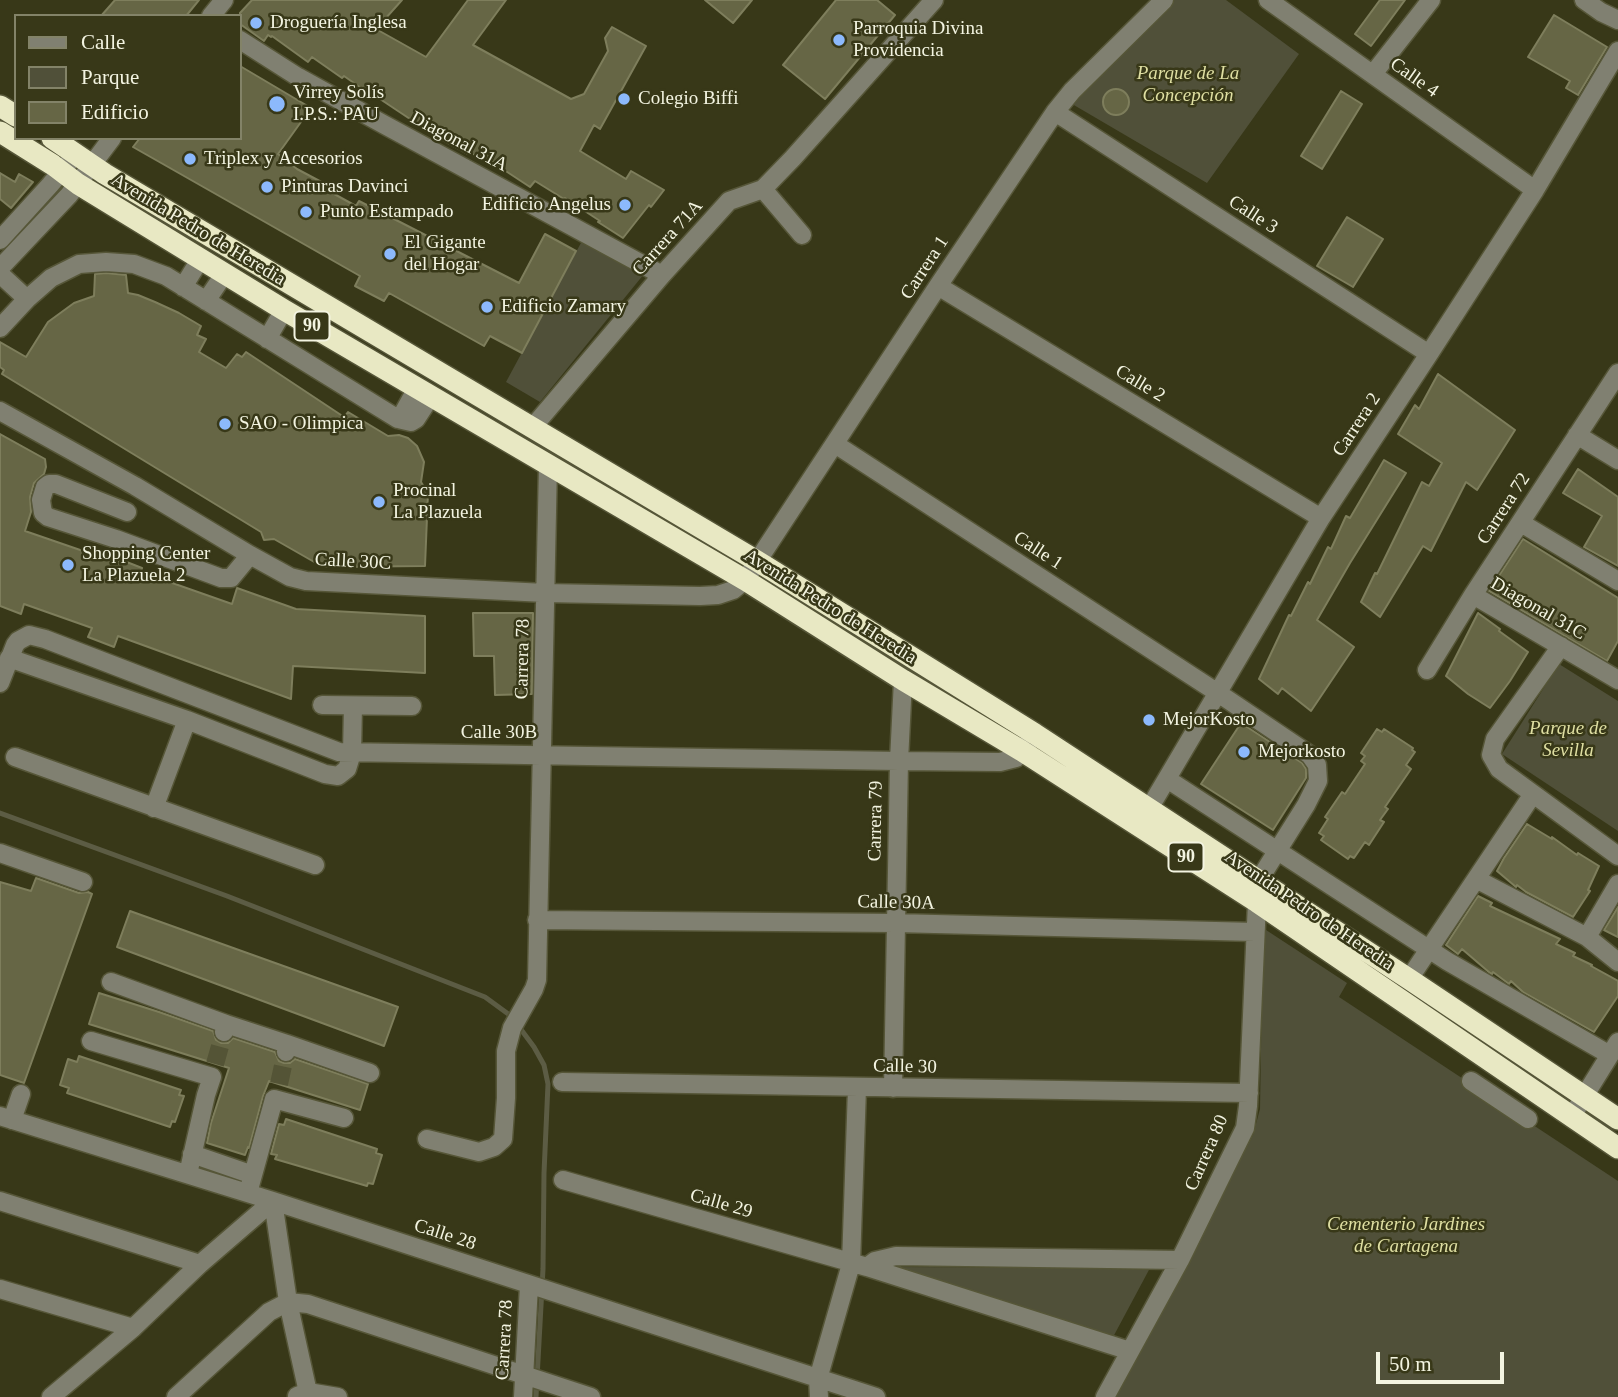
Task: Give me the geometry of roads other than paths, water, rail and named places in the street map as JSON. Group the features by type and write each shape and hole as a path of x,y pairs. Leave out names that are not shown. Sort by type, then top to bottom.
{"highway":[{"name":"Avenida Pedro de Heredia","path":"0,132 284,310 745,580 1022,751 1257,902 1618,1148"},
{"name":"Avenida Pedro de Heredia","path":"55,140 105,174 757,561 1035,734 1618,1119"}],"street":[{"path":"213,14 224,0"},
{"name":"Carrera 71A","path":"532,429 662,275 729,201 763,189 934,0"},
{"name":"Carrera 1","path":"745,580 1055,112 1072,91 1164,0"},
{"name":"Calle 4","path":"1268,0 1535,190"},
{"path":"1373,74 1431,0"},
{"path":"1584,0 1607,6 1618,20"},
{"name":"Diagonal 31A","path":"242,41 371,118 662,275"},
{"name":"Carrera 2","path":"1139,827 1321,518 1535,190 1618,51"},
{"name":"Calle 3","path":"1055,112 1429,354"},
{"path":"0,268 84,159 109,140"},
{"path":"0,240 70,177"},
{"path":"763,189 802,235"},
{"path":"183,287 201,258"},
{"path":"4,317 51,278 79,264 134,264 166,276 398,419 424,392"},
{"path":"206,301 225,273"},
{"path":"0,274 27,299"},
{"name":"Calle 2","path":"938,286 1321,518"},
{"path":"267,339 284,310"},
{"name":"Carrera 72","path":"1427,670 1618,373"},
{"name":"Calle 30C","path":"0,411 135,486 254,558 290,577 306,581 545,593 700,596 718,595 733,590 745,580"},
{"path":"1577,435 1618,460"},
{"name":"Calle 1","path":"835,444 1310,755 1317,765 1318,781 1279,851"},
{"name":"Carrera 78","path":"427,1139 479,1152 494,1147 503,1139 506,1051 514,1024 536,984 548,465"},
{"path":"127,512 56,484 45,487 41,507 48,517 221,578 231,578 254,558"},
{"path":"116,539 135,486"},
{"path":"1521,523 1618,581"},
{"name":"Diagonal 31C","path":"1473,595 1618,680"},
{"name":"Calle 30B","path":"0,683 18,640 29,635 339,752 1000,762 1016,758 1022,751"},
{"path":"1561,646 1495,739 1491,755 1499,769 1618,856"},
{"path":"9,658 187,720 325,774 338,776 347,769 352,753 353,706"},
{"name":"Carrera 79","path":"893,1088 903,680"},
{"path":"322,705 412,706"},
{"path":"153,808 187,720"},
{"path":"1022,751 1035,734"},
{"path":"15,757 315,866"},
{"path":"1167,779 1429,950 1614,1049 1572,1116"},
{"path":"1409,979 1533,794"},
{"path":"1259,880 1279,851"},
{"path":"0,853 83,882"},
{"path":"1476,879 1587,937 1618,962"},
{"path":"1587,937 1618,884"},
{"name":"Carrera 80","path":"1104,1397 1180,1260 1242,1137 1249,1093 1257,902"},
{"name":"Calle 30A","path":"537,920 895,923 1255,932"},
{"path":"111,982 225,1028 370,1073"},
{"path":"91,1041 214,1071 188,1174"},
{"path":"1471,1081 1528,1119"},
{"name":"Calle 30","path":"562,1082 1249,1093"},
{"path":"818,1388 859,1266 857,1088"},
{"path":"248,1193 276,1091 344,1118"},
{"path":"6,1118 21,1094"},
{"name":"Calle 28","path":"6,1118 556,1292 818,1388 876,1397"},
{"path":"192,1154 253,1174"},
{"name":"Calle 29","path":"563,1181 859,1266 1130,1351"},
{"path":"51,1397 133,1328 200,1264 273,1201"},
{"path":"273,1201 304,1395 338,1397"},
{"path":"0,1202 200,1264"},
{"path":"859,1266 896,1256 1180,1260"},
{"name":"Carrera 78","path":"523,1397 535,1379 532,1286"},
{"path":"0,1289 133,1328"},
{"path":"176,1397 269,1312 288,1302 308,1304 591,1397"}],"waterway":[{"path":"0,813 227,896 485,997 511,1016 544,1065 548,1084 536,1397"}],"tunnel":[{"path":"215,1064 224,1032"},
{"path":"279,1084 286,1052"}],"place":[{"name":"Droguería Inglesa","path":"256,23"},
{"name":"Parroquia Divina Providencia","path":"839,40"},
{"name":"Colegio Biffi","path":"624,99"},
{"name":"Virrey Solís I.P.S.: PAU","path":"277,104"},
{"name":"Triplex y Accesorios","path":"190,159"},
{"name":"Pinturas Davinci","path":"267,187"},
{"name":"Edificio Angelus","path":"625,205"},
{"name":"Punto Estampado","path":"306,212"},
{"name":"El Gigante del Hogar","path":"390,254"},
{"name":"Edificio Zamary","path":"487,307"},
{"name":"SAO - Olimpica","path":"225,424"},
{"name":"Procinal La Plazuela","path":"379,502"},
{"name":"Shopping Center La Plazuela 2","path":"68,565"},
{"name":"MejorKosto","path":"1149,720"},
{"name":"Mejorkosto","path":"1244,752"}],"park label":[{"name":"Parque de La Concepción","path":"1188,85"},
{"name":"Parque de Sevilla","path":"1568,740"},
{"name":"Cementerio Jardines de Cartagena","path":"1406,1236"}]}
